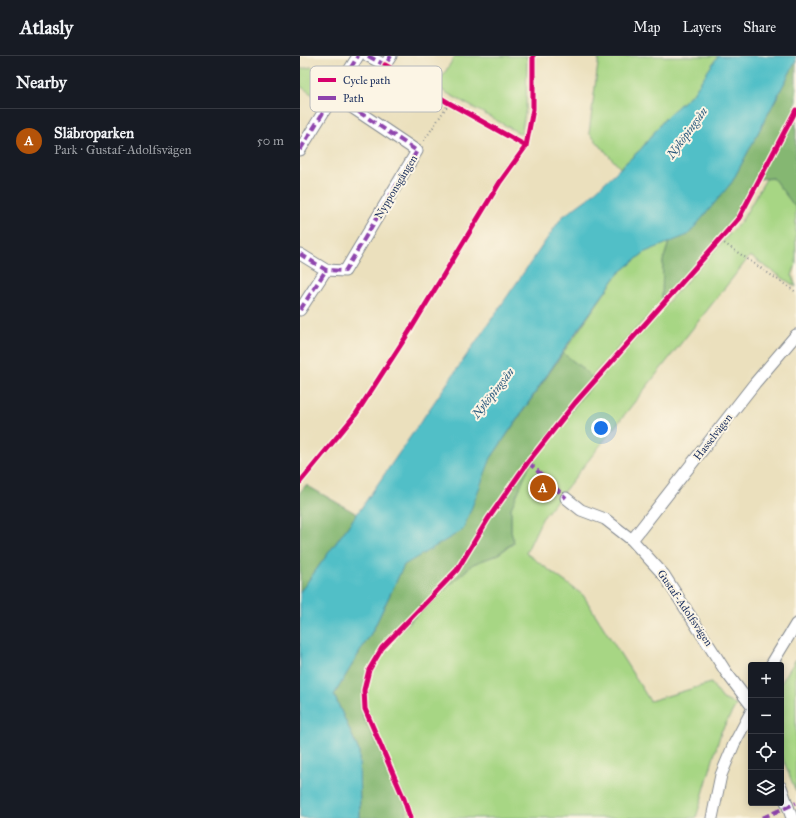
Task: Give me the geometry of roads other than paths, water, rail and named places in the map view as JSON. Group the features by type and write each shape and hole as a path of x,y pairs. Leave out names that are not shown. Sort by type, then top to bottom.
{"street":[{"path":"352,66 358,56"},
{"path":"368,56 388,61"},
{"path":"300,150 325,112"},
{"name":"Nypponsgången","path":"326,270 345,271 417,151 359,112"},
{"path":"300,254 326,270 300,310"},
{"name":"Hasselvägen","path":"632,540 755,383 796,335"},
{"name":"Gustaf-Adolfsvägen","path":"566,498 581,510 605,518 632,540 664,574 726,672 748,701"},
{"path":"772,662 796,624"},
{"path":"712,818 721,775 734,744 748,718"},
{"path":"784,795 792,818"}],"water":[{"name":"Nyköpingsån","path":"718,56 796,56 796,61 732,182 688,235 645,252 618,274 574,335 491,458 463,530 404,565 373,630 334,695 359,751 360,818 300,818 300,592 357,514 562,217 587,199 641,149 667,116 693,93"}],"place":[{"name":"Släbroparken","path":"543,488"}]}
